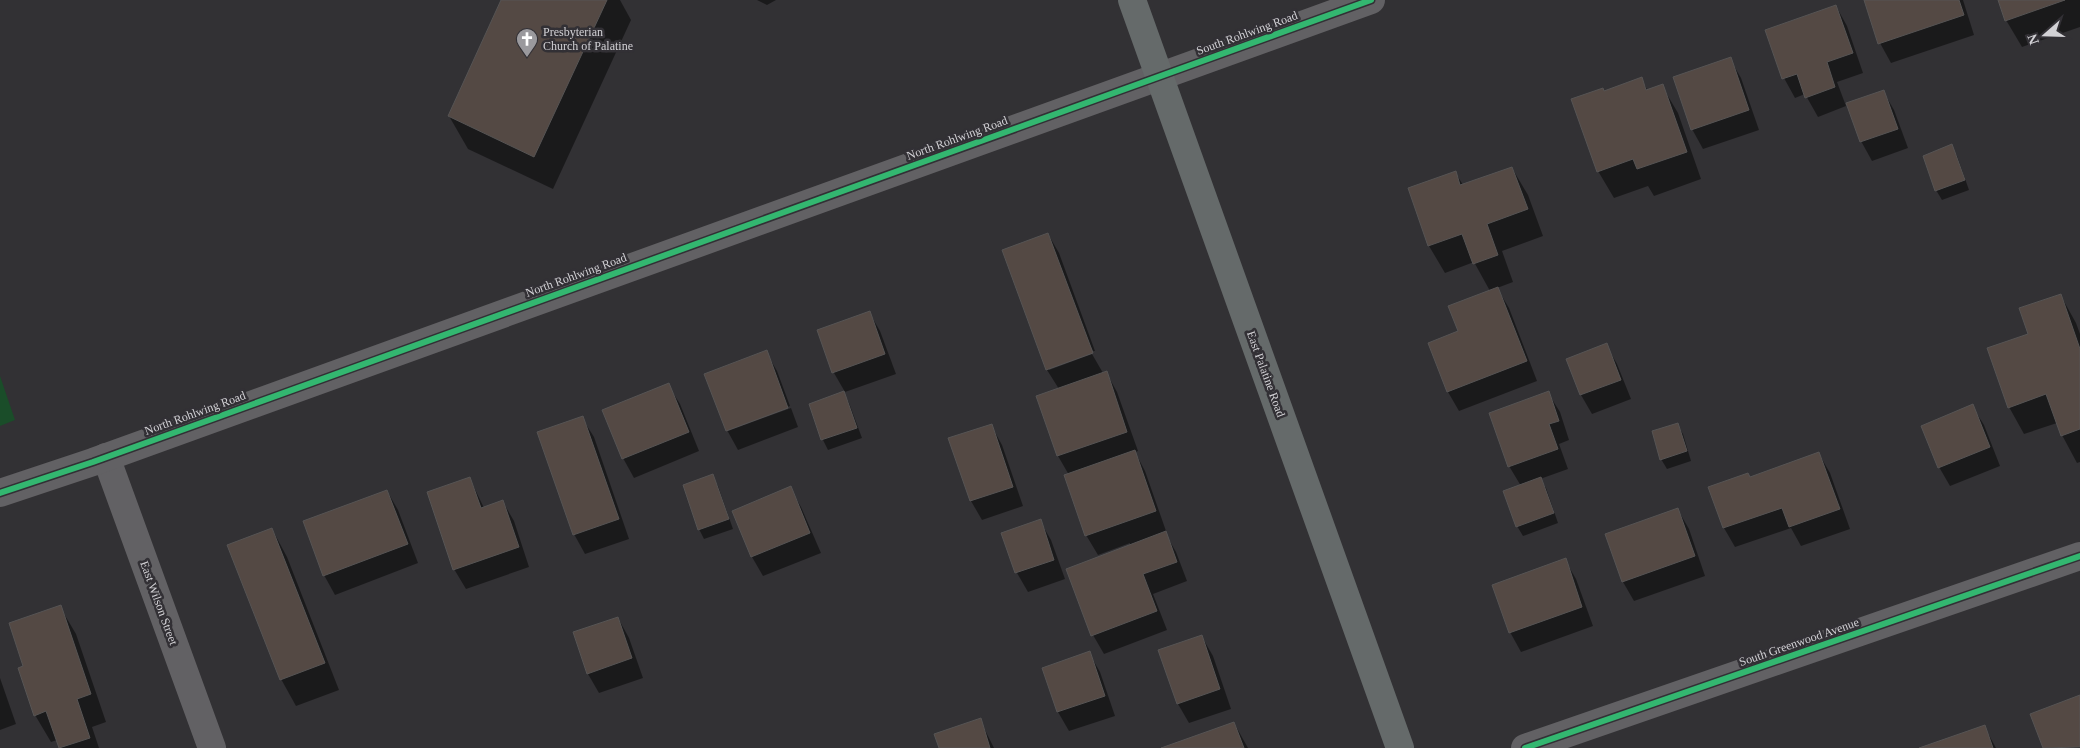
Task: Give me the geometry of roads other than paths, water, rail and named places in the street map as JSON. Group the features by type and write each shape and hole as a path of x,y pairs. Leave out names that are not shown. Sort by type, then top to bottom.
{"main road":[{"name":"East Palatine Road","path":"1132,0 1400,748"}],"street":[{"name":"South Rohlwing Road","path":"1159,76 1371,0"},
{"name":"North Rohlwing Road","path":"0,493 106,457 1159,76"},
{"name":"East Wilson Street","path":"106,457 212,748"},
{"name":"South Greenwood Avenue","path":"1525,748 2080,556"}],"place":[{"name":"Presbyterian Church of Palatine","path":"527,58"}]}
